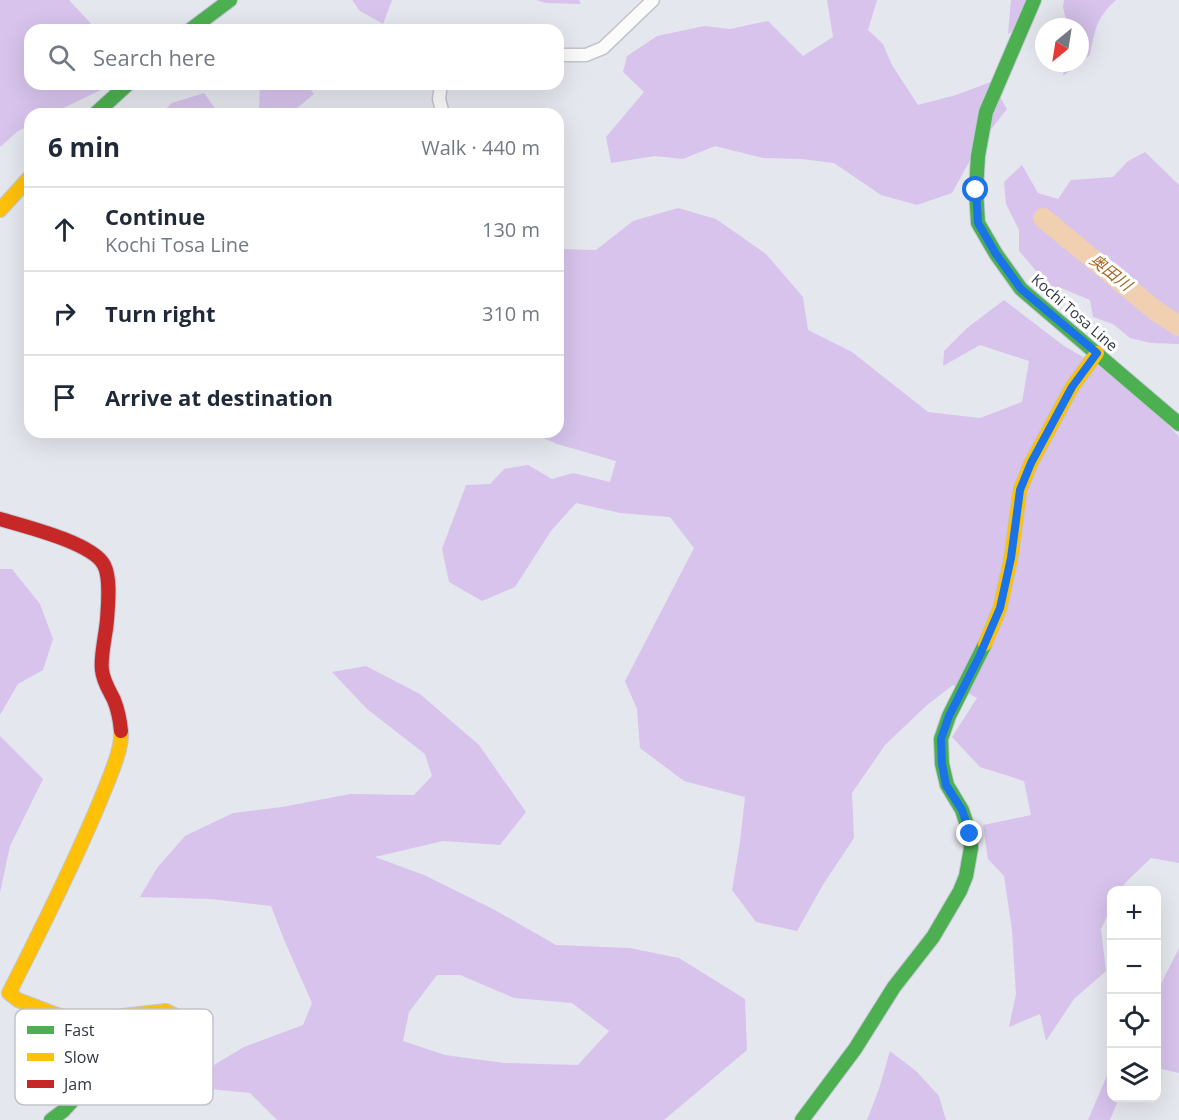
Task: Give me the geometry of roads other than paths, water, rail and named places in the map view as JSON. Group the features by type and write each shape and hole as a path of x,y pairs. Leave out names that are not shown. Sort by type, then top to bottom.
{"main road":[{"path":"198,24 230,0"},
{"name":"Kochi Tosa Line","path":"1034,0 986,112 978,156 976,190 978,223 996,254 1021,289 1179,424"},
{"path":"102,108 121,90"},
{"path":"0,210 24,183"},
{"path":"802,1120 855,1049 894,987 933,937 960,891 966,876 971,848 970,834 962,810 946,785 941,739 949,716 979,657 1000,608 1011,558 1020,490 1031,463 1072,387 1097,353"},
{"path":"0,519 64,538 95,555 104,564 108,580 107,620 101,668 105,684 120,716 122,738 110,776 81,846 9,993 18,1000 42,1009"},
{"path":"51,1120 68,1105"}],"street":[{"path":"564,55 586,56 603,48 653,0"},
{"path":"440,90 441,108"}],"waterway":[{"name":"奥田川","path":"1043,218 1156,311 1179,326"}]}
